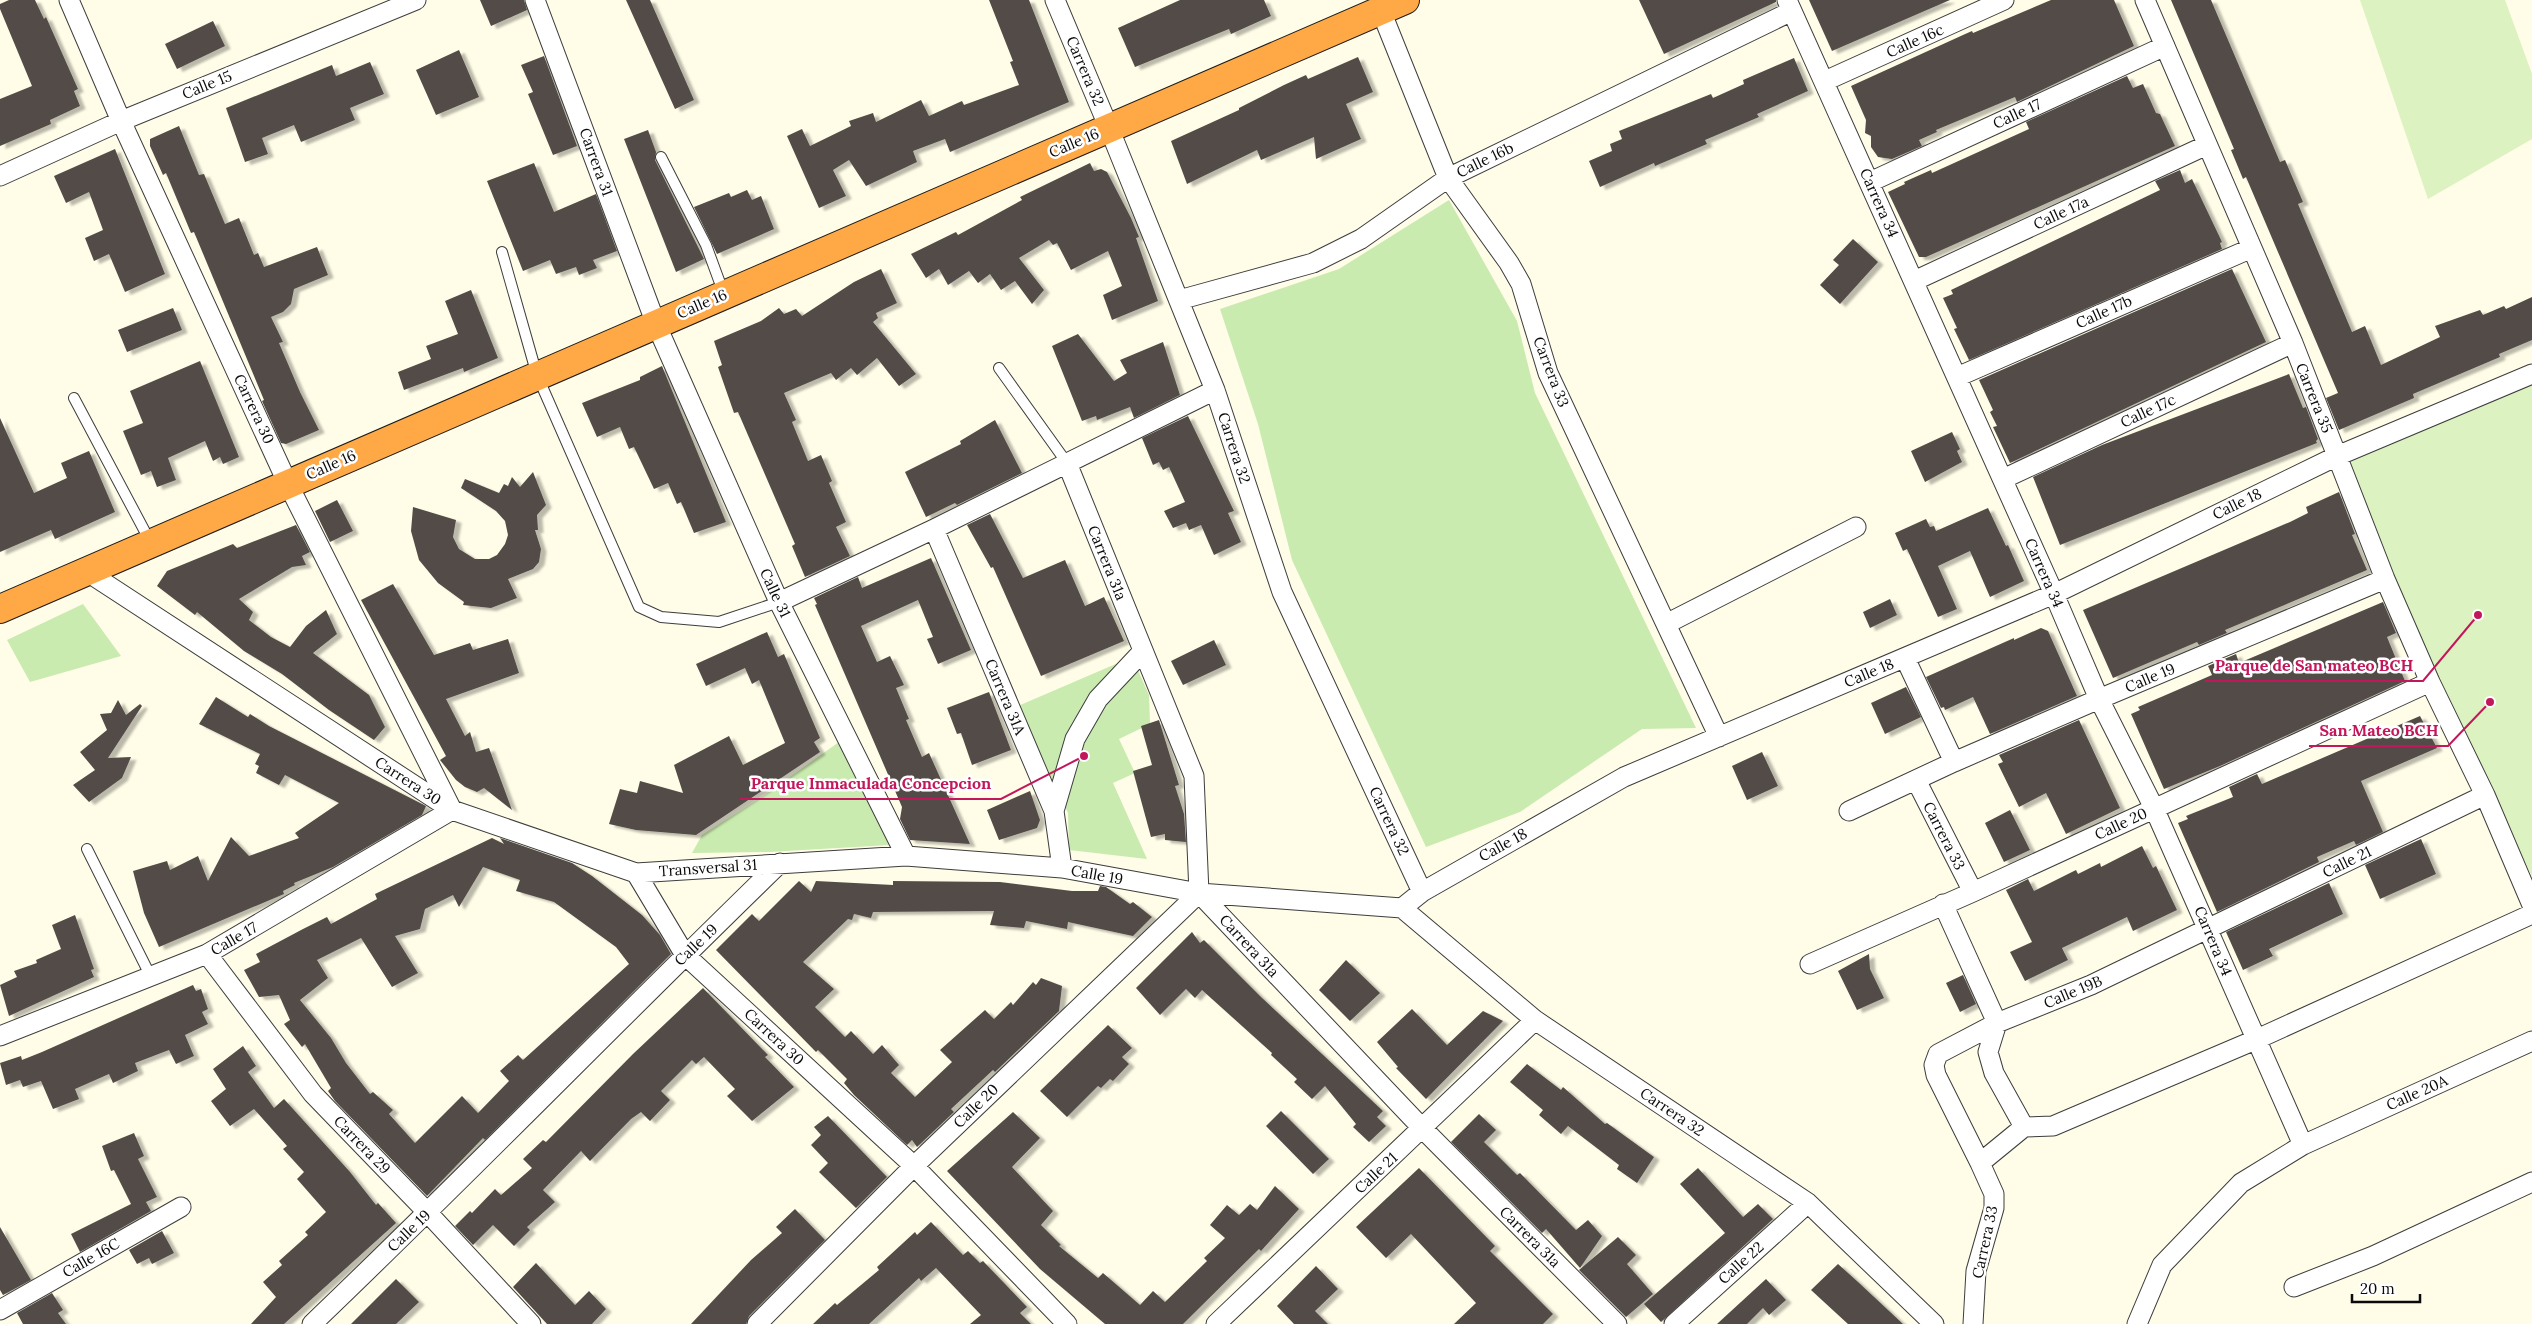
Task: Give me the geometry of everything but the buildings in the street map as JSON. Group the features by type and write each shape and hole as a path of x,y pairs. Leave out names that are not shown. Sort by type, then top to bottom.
{"highway":[{"name":"Calle 16","path":"0,609 1405,0"}],"street":[{"name":"Carrera 30","path":"69,0 121,120 288,484 452,810"},
{"name":"Calle 15","path":"0,176 121,120 416,0"},
{"name":"Carrera 31","path":"536,0 656,324"},
{"name":"Carrera 32","path":"1055,0 1215,390 1282,592 1422,892"},
{"name":"Calle 16c","path":"1825,82 2004,0"},
{"name":"Carrera 35","path":"2145,0 2293,343 2385,579 2430,682 2485,796 2532,905"},
{"name":"Carrera 34","path":"1790,6 2003,479 2099,699 2154,808 2303,1145"},
{"name":"Calle 16b","path":"1179,300 1313,263 1361,239 1448,178 1790,6"},
{"name":"Carrera 33","path":"1381,11 1448,178 1509,263 1521,284 1548,373 1719,737"},
{"name":"Calle 17","path":"1870,182 2165,46"},
{"name":"Calle 17a","path":"1914,281 2207,145"},
{"name":"Calle 17b","path":"1957,377 2252,248"},
{"name":"Calle 31","path":"656,324 779,602 906,856"},
{"name":"Calle 17c","path":"2003,479 2293,343"},
{"name":"Calle 18","path":"1402,908 1422,892 1624,777 2054,594 2337,456 2532,374"},
{"path":"779,602 934,529 1215,390"},
{"name":"Carrera 31a","path":"1067,463 1194,776 1200,893 1423,1129 1617,1324"},
{"path":"1666,624 1856,527"},
{"name":"Carrera 31A","path":"934,529 1054,811 1062,868"},
{"name":"Carrera 30","path":"86,571 452,810 636,873 685,955 914,1166 1067,1324"},
{"name":"Calle 19","path":"1849,811 1954,762 2099,699 2385,579"},
{"path":"1054,811 1075,739 1098,699 1143,651"},
{"path":"1905,658 1954,762"},
{"name":"Calle 20","path":"1810,964 1973,892 2430,682"},
{"name":"Carrera 33","path":"1916,780 1973,892"},
{"name":"Calle 21","path":"2208,929 2485,796"},
{"name":"Calle 17","path":"0,1036 207,954 452,810"},
{"name":"Calle 19","path":"312,1324 428,1213 685,955 780,864 906,856 1062,868 1200,893"},
{"name":"Transversal 31","path":"636,873 780,864"},
{"path":"1200,893 1402,908"},
{"name":"Calle 20","path":"757,1324 914,1166 1200,893"},
{"path":"1943,904 1997,1023 1988,1052 1994,1073 2024,1127"},
{"name":"Carrera 32","path":"1402,908 1535,1020 1808,1203 1934,1324"},
{"path":"1980,1163 2024,1127 2053,1126 2255,1040 2532,914"},
{"name":"Calle 19B","path":"1938,1054 1997,1023 2091,985 2208,929"},
{"name":"Carrera 29","path":"207,954 314,1094 531,1324"},
{"name":"Calle 21","path":"1216,1324 1423,1129 1535,1020"},
{"name":"Calle 20A","path":"2137,1324 2162,1265 2241,1183 2303,1145 2532,1041"},
{"name":"Carrera 33","path":"1938,1054 1934,1065 1936,1075 1994,1194 1994,1208 1976,1271 1974,1324"},
{"path":"2294,1287 2373,1256 2532,1182"},
{"name":"Calle 22","path":"1674,1324 1808,1203"},
{"name":"Calle 16C","path":"0,1312 181,1206"},
{"path":"0,1312 8,1324"}],"lane":[{"path":"661,157 706,245 724,294"},
{"path":"502,252 537,375 638,607 661,617 719,622 779,602"},
{"path":"999,368 1067,463"},
{"path":"74,398 151,543"},
{"path":"87,849 151,977"}],"green space":[{"path":"2360,0 2505,0 2532,74 2532,139 2428,199"},
{"path":"1449,200 1517,321 1535,393 1696,728 1642,729 1520,812 1426,847 1292,560 1258,424 1220,309 1339,269"},
{"path":"2532,381 2532,876 2481,773 2434,669 2345,459"},
{"path":"83,604 121,656 30,682 7,640"},
{"path":"1132,657 1149,695 1150,724 1119,739 1135,773 1113,783 1147,859 1069,850 1068,813 1018,706"},
{"path":"839,742 890,845 769,852 692,853 702,835 762,797"}],"place":[{"name":"Parque de San mateo BCH","path":"2478,615"},
{"name":"San Mateo BCH","path":"2490,702"},
{"name":"Parque Inmaculada Concepcion","path":"1084,756"}]}
